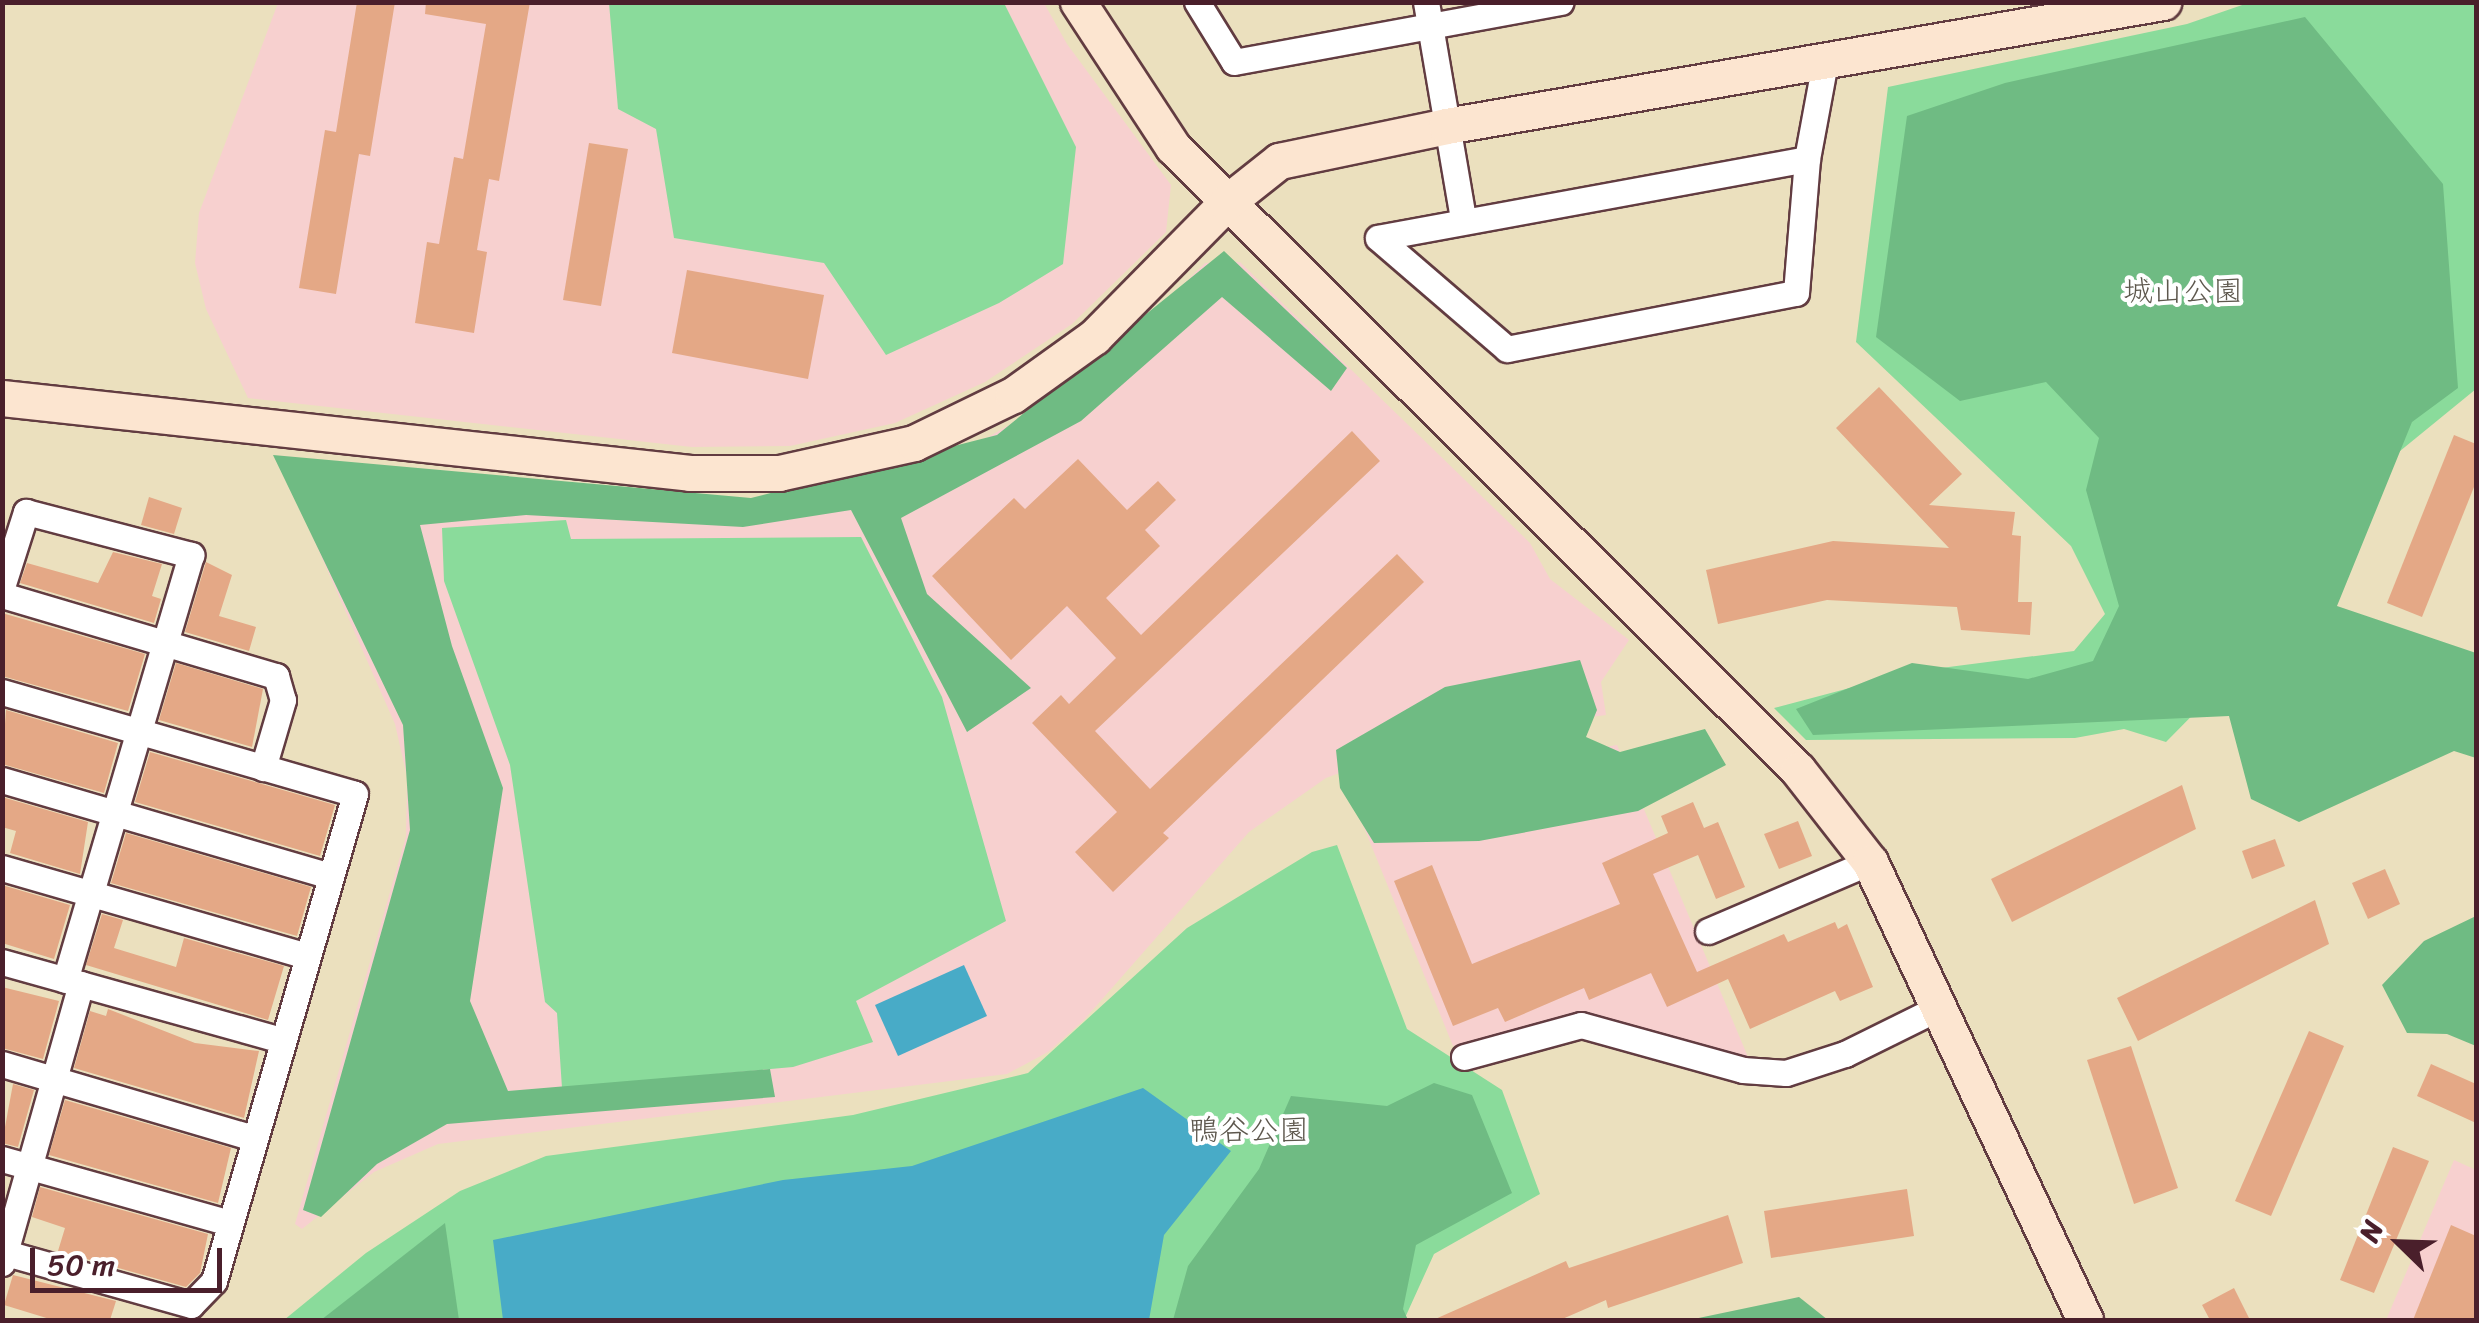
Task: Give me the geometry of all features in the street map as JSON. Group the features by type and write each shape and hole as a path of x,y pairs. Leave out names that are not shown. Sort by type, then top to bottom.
{"street":[{"path":"1078,2 1174,147 1226,204 1798,770 1870,862 2085,1320"},
{"path":"1196,2 1234,62 1427,15 1560,2"},
{"path":"2,398 690,473 779,472 914,443 1013,395 1094,337 1226,204 1279,161 1446,126 2164,2"},
{"path":"1427,15 1463,218"},
{"path":"1807,159 1463,218 1378,238 1507,349 1796,293 1807,159 1826,62"},
{"path":"2,587 26,512 191,555 140,732 91,893 54,1080 4,1256 191,1305 214,1281 355,794 263,768 140,732 2,692"},
{"path":"2,596 276,676 283,700 263,768"},
{"path":"2,780 330,876"},
{"path":"1708,931 1870,862"},
{"path":"2,868 306,956"},
{"path":"2,962 281,1040"},
{"path":"1464,1057 1581,1025 1743,1070 1786,1072 1844,1054 1940,1006"},
{"path":"2,1064 254,1138"},
{"path":"2,1159 230,1222"}],"shaded area":[{"path":"278,3 1044,3 1067,44 1171,185 1166,232 1072,324 985,382 895,423 790,446 692,447 248,398 206,309 195,263 199,213"},
{"path":"1240,262 1530,543 1550,579 1629,640 1601,682 1606,715 1430,739 1326,778 1249,832 1083,1021 1048,1052 1007,1074 438,1144 374,1172 302,1229 295,1224 406,836 407,777 395,724 278,458 759,502 966,450 1088,379 1205,263"},
{"path":"1617,745 1748,1057 1582,1013 1453,1046 1354,803 1426,777"},
{"path":"2454,1160 2476,1170 2476,1320 2386,1320"}],"green space":[{"path":"609,3 1004,3 1076,147 1063,264 999,303 886,355 824,263 674,238 656,129 618,109"},
{"name":"城山公園","path":"2248,3 2476,3 2476,389 2378,469 2240,667 2166,742 2124,729 2075,738 1806,740 1774,708 1910,672 2074,651 2105,614 2071,546 1856,342 1888,87 2187,24"},
{"name":"城山公園","path":"2305,17 2443,184 2458,388 2412,422 2337,606 2476,653 2476,758 2454,751 2299,822 2251,799 2229,716 1813,735 1796,709 1912,663 2028,679 2093,661 2119,606 2086,490 2099,438 2046,382 1960,401 1876,337 1907,116 2005,83"},
{"path":"1224,251 1347,368 1331,391 1222,297 1081,421 901,518 927,594 1031,688 967,732 851,510 743,527 526,515 420,525 452,646 503,788 470,1001 508,1091 770,1069 775,1097 447,1124 377,1164 321,1217 303,1210 410,830 403,725 273,455 751,498 997,435"},
{"path":"566,520 571,539 861,537 942,697 1006,921 856,1001 873,1042 793,1067 562,1088 557,1013 545,1002 510,765 444,581 442,528"},
{"path":"1580,660 1597,710 1586,737 1620,752 1705,729 1726,765 1638,811 1479,841 1374,843 1340,788 1336,750 1445,687"},
{"name":"鴨谷公園","path":"1337,845 1407,1029 1502,1090 1540,1194 1434,1254 1404,1320 284,1320 366,1253 460,1191 546,1156 853,1115 1028,1073 1187,928 1312,852"},
{"path":"2476,916 2476,1046 2447,1034 2407,1033 2382,985 2424,941"},
{"path":"1434,1083 1472,1095 1512,1193 1416,1245 1403,1309 1408,1320 1173,1320 1188,1266 1259,1169 1291,1096 1387,1106"},
{"path":"445,1223 459,1320 321,1320"},
{"path":"1799,1297 1828,1320 1689,1320"}],"water":[{"path":"964,965 987,1016 898,1056 875,1005"},
{"path":"1143,1088 1231,1151 1164,1235 1149,1320 503,1320 493,1240 783,1180 912,1166"}],"building":[{"path":"357,2 395,2 370,156 359,154 336,294 299,288 325,130 336,132"},
{"path":"426,2 530,2 499,181 489,179 477,250 487,252 474,333 415,323 427,242 439,244 454,157 463,159 486,24 425,14"},
{"path":"589,143 628,149 601,306 563,300"},
{"path":"687,270 824,295 808,379 672,353"},
{"path":"1879,387 1962,474 1929,505 2015,512 2012,535 2021,536 2018,602 2032,602 2030,635 1961,630 1957,607 1827,600 1718,624 1706,570 1833,541 1949,548 1836,428"},
{"path":"1352,431 1380,461 1095,731 1150,789 1397,554 1424,582 1163,833 1169,838 1113,892 1075,852 1117,812 1032,723 1061,695 1069,704 1116,658 1067,606 1011,660 932,576 1014,498 1025,509 1078,459 1127,510 1158,481 1176,500 1145,530 1160,546 1106,598 1141,635"},
{"path":"2454,435 2476,444 2476,482 2422,617 2387,603"},
{"path":"149,497 182,508 174,534 141,525"},
{"path":"113,552 162,564 152,596 161,599 154,623 20,583 27,563 98,583"},
{"path":"206,562 232,575 219,616 256,627 249,651 185,632"},
{"path":"2,613 145,654 128,711 2,676"},
{"path":"176,663 263,689 252,747 159,720"},
{"path":"6,710 118,743 104,793 2,764"},
{"path":"150,752 335,805 320,856 135,802"},
{"path":"2182,785 2196,829 2012,922 1991,879"},
{"path":"2,797 88,822 80,874 10,853 16,831 2,827"},
{"path":"1693,802 1704,828 1718,822 1745,887 1716,899 1698,855 1653,874 1697,972 1784,934 1788,942 1835,922 1838,929 1847,924 1873,987 1840,1001 1835,991 1750,1029 1728,979 1667,1007 1651,973 1589,1000 1584,988 1505,1022 1498,1008 1453,1026 1394,881 1432,865 1472,964 1620,904 1602,863 1668,833 1661,816"},
{"path":"1798,821 1812,856 1779,869 1764,834"},
{"path":"126,833 311,887 297,936 111,883"},
{"path":"2275,839 2285,866 2252,879 2242,851"},
{"path":"2385,869 2400,904 2368,919 2352,883"},
{"path":"2,885 70,905 54,959 2,943"},
{"path":"2315,900 2329,944 2138,1041 2117,998"},
{"path":"102,914 123,920 114,948 176,967 184,938 284,966 268,1020 86,965"},
{"path":"2,987 59,1001 43,1059 2,1048"},
{"path":"108,1009 195,1043 259,1051 244,1118 74,1068 90,1011 106,1016"},
{"path":"2309,1031 2344,1046 2271,1216 2235,1201"},
{"path":"2131,1046 2178,1188 2134,1204 2087,1060"},
{"path":"2431,1064 2476,1084 2476,1123 2417,1096"},
{"path":"13,1084 34,1090 18,1147 2,1143"},
{"path":"65,1100 231,1148 218,1203 49,1155"},
{"path":"2393,1147 2429,1161 2374,1293 2340,1280"},
{"path":"40,1187 208,1234 200,1273 186,1287 58,1251 65,1228 32,1217"},
{"path":"1907,1189 1914,1236 1771,1258 1764,1211"},
{"path":"1728,1215 1743,1263 1608,1308 1606,1300 1560,1320 1433,1320 1566,1261 1569,1268"},
{"path":"2451,1225 2476,1236 2476,1320 2413,1320"},
{"path":"13,1275 116,1301 110,1320 53,1320 4,1305"},
{"path":"2234,1288 2250,1320 2210,1320 2202,1305"}]}
